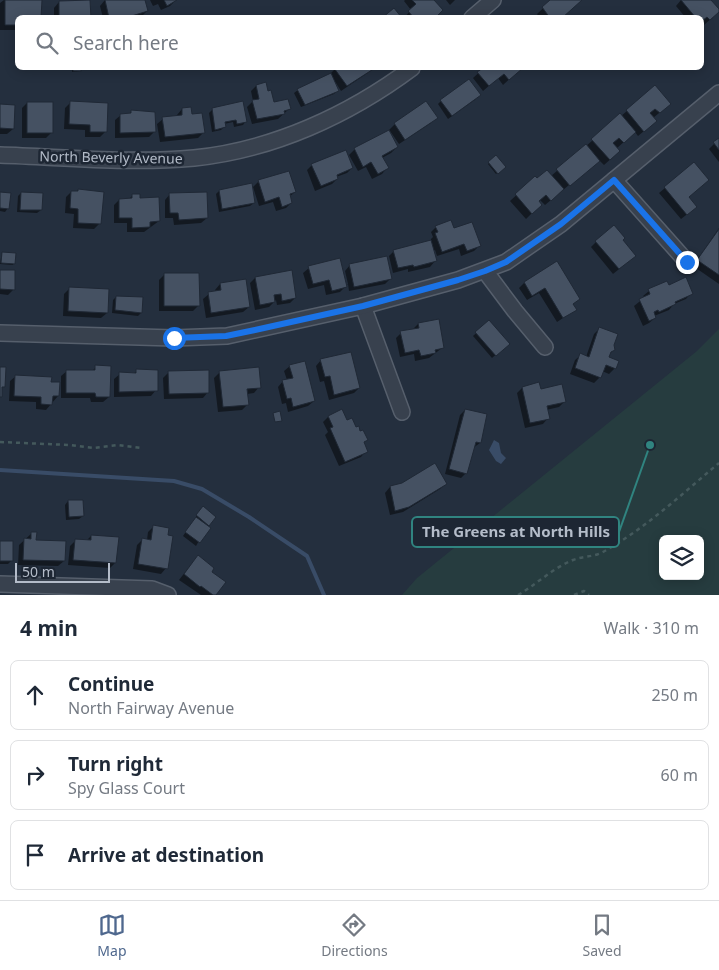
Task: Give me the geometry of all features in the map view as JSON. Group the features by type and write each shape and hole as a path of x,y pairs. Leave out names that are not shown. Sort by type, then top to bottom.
{"street":[{"path":"476,15 493,0"},
{"name":"North Beverly Avenue","path":"0,155 161,160 195,158 228,152 270,142 332,118 363,102 409,70"},
{"path":"0,333 174,338 226,336 363,306 485,271 506,262 561,224 719,93"},
{"path":"614,180 687,262"},
{"path":"485,271 545,347"},
{"path":"363,306 402,412"},
{"path":"0,584 152,590 168,595"}],"path":[{"path":"0,442 94,448 118,445 142,448"},
{"path":"518,595 558,568 574,560 601,553 626,537 655,517 719,463"},
{"path":"574,595 584,591 589,595"}],"green space":[{"path":"719,329 719,595 402,595 417,578 697,351"}],"water":[{"path":"494,440 499,443 501,453 506,458 501,464 496,461 489,450"}],"building":[{"path":"5,0 42,0 41,15 15,15 15,25 5,25"},
{"path":"90,0 91,15 59,15 59,1"},
{"path":"105,0 145,0 148,11 135,15 108,15"},
{"path":"164,0 177,0 167,6"},
{"path":"412,0 434,0 443,10 438,15 411,15 408,11 416,4"},
{"path":"550,0 582,0 565,15 548,15 542,7"},
{"path":"681,0 711,0 719,9 719,12 710,20 707,17 704,19 704,15 694,15"},
{"path":"394,8 400,15 386,15"},
{"path":"335,70 372,70 347,86"},
{"path":"480,70 521,70 509,80 504,74 489,86 477,72"},
{"path":"331,73 339,91 305,105 297,89"},
{"path":"469,79 481,95 452,116 440,100"},
{"path":"266,82 268,91 271,90 274,102 288,99 291,109 284,111 285,114 257,119 252,100 259,99 256,85"},
{"path":"655,85 671,104 660,113 655,109 650,113 657,121 644,132 626,110"},
{"path":"70,101 108,103 107,132 90,132 90,125 69,124"},
{"path":"243,101 247,122 237,124 236,120 225,122 226,127 215,130 212,108"},
{"path":"426,101 438,118 405,140 394,123"},
{"path":"27,102 53,102 53,133 27,133"},
{"path":"0,104 15,105 14,129 0,128"},
{"path":"191,107 192,114 202,113 205,133 165,137 162,117 182,115 182,108"},
{"path":"131,110 155,112 156,132 120,133 120,114 131,113"},
{"path":"620,113 636,132 624,143 619,138 613,143 620,151 610,160 591,139"},
{"path":"389,130 398,147 382,156 389,168 378,174 371,162 363,167 354,148"},
{"path":"719,138 719,150 713,142"},
{"path":"586,144 600,161 570,186 556,169"},
{"path":"346,150 353,168 337,175 338,179 321,186 311,164"},
{"path":"496,155 506,167 498,174 488,162"},
{"path":"694,162 709,180 689,197 697,207 687,215 664,187"},
{"path":"547,170 564,189 551,201 546,195 539,201 542,205 532,214 515,194 535,176 537,178"},
{"path":"289,171 296,192 290,194 292,203 282,207 279,197 265,202 258,180"},
{"path":"252,183 255,203 222,209 219,190"},
{"path":"78,189 104,192 101,224 78,223 78,209 70,208 71,191 78,191"},
{"path":"0,192 11,193 9,209 0,208"},
{"path":"21,192 43,193 42,210 20,210"},
{"path":"207,192 208,218 179,220 178,213 170,213 169,193"},
{"path":"132,194 140,194 140,198 159,197 160,221 150,222 150,227 132,228 132,218 119,218 119,199 132,198"},
{"path":"451,220 454,228 472,222 481,246 467,251 464,244 442,252 435,233 438,232 435,226"},
{"path":"614,225 636,256 619,269 595,241"},
{"path":"719,229 719,275 697,260"},
{"path":"431,240 437,261 414,267 413,265 398,268 393,250"},
{"path":"2,252 16,253 15,264 1,263"},
{"path":"387,256 392,279 354,287 349,264"},
{"path":"340,258 347,287 332,291 329,280 313,284 308,266"},
{"path":"557,261 580,299 573,304 577,310 563,318 545,288 532,296 524,282"},
{"path":"0,270 15,270 15,290 0,289"},
{"path":"292,270 296,298 282,301 281,294 274,295 275,302 260,305 255,277"},
{"path":"164,273 199,273 200,306 164,306"},
{"path":"686,277 693,294 659,312 658,310 654,312 656,318 649,321 639,299 650,294 648,289 667,281 669,285"},
{"path":"246,279 250,307 211,313 208,292 221,290 220,283"},
{"path":"69,287 109,289 108,313 68,311"},
{"path":"116,296 143,297 142,313 115,310"},
{"path":"439,319 444,348 435,350 436,353 421,356 419,350 405,353 400,331 419,328 418,323"},
{"path":"489,320 510,344 496,356 475,332"},
{"path":"599,327 618,334 614,345 615,350 611,352 609,357 619,361 616,369 606,365 601,378 575,368 580,353 589,357"},
{"path":"351,352 360,388 334,395 330,376 325,377 320,359"},
{"path":"305,361 315,401 293,407 291,398 287,399 282,380 293,378 289,365"},
{"path":"95,365 111,366 110,397 96,397 95,393 66,393 66,370 95,370"},
{"path":"0,367 6,367 5,387 2,387 2,397 0,397"},
{"path":"259,367 261,388 247,389 249,405 223,407 219,371"},
{"path":"136,369 158,370 158,391 119,392 119,372 136,373"},
{"path":"209,370 209,393 169,394 168,371"},
{"path":"15,375 52,377 51,382 60,382 59,396 53,396 52,405 41,404 41,397 14,396"},
{"path":"539,382 541,389 562,384 566,402 547,406 550,419 530,423 522,387"},
{"path":"342,409 347,420 352,418 356,427 359,426 360,431 363,430 368,440 364,442 368,452 345,462 330,428 333,427 328,416"},
{"path":"465,409 487,414 481,443 476,442 467,474 449,469"},
{"path":"280,411 282,421 275,422 273,413"},
{"path":"435,463 447,484 409,507 395,511 390,486 402,483"},
{"path":"68,500 83,500 84,516 69,517"},
{"path":"203,506 216,517 209,526 196,515"},
{"path":"196,517 211,528 200,543 185,532"},
{"path":"153,525 169,528 168,535 173,536 168,569 138,564 142,538 151,540"},
{"path":"31,532 37,532 36,540 66,541 65,561 23,560 24,538 31,539"},
{"path":"91,535 119,537 116,563 73,560 75,539 91,540"},
{"path":"0,541 13,541 13,561 0,561"},
{"path":"198,555 214,568 212,572 226,582 216,595 200,587 184,574"}],"waterway":[{"path":"0,470 174,481 202,489 249,517 307,556 324,595"}],"place":[{"name":"The Greens at North Hills","path":"650,445"}],"route":[{"path":"174,338 226,336 255,330 363,306 485,271 506,262 561,224 614,180 687,262"}]}
